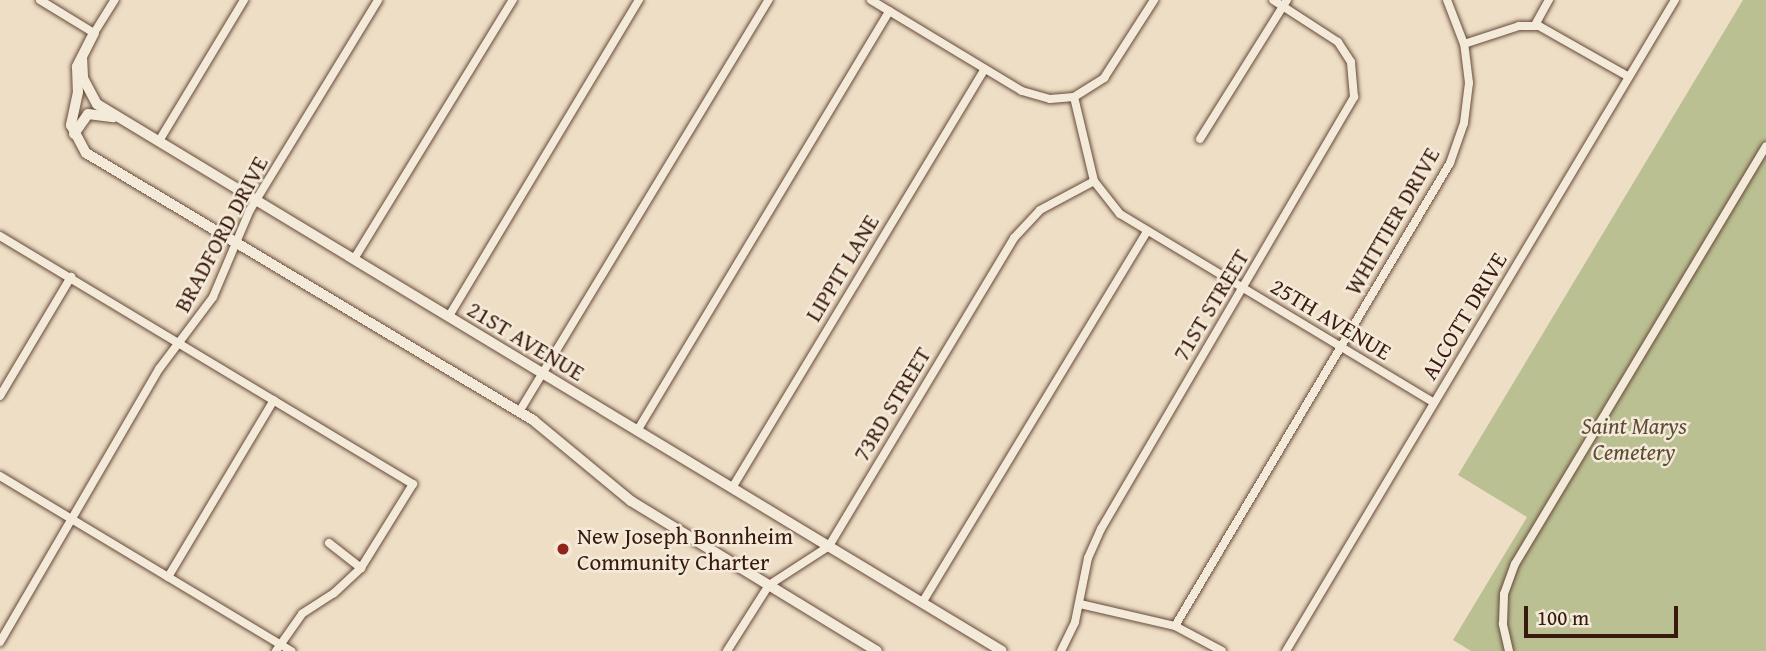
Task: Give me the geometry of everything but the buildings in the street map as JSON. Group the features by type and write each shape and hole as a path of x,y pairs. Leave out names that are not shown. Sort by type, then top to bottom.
{"street":[{"path":"40,0 94,33"},
{"path":"115,0 82,57 71,125 74,136 97,159 519,412 631,501 877,651"},
{"path":"159,141 244,0"},
{"name":"BRADFORD DRIVE","path":"0,642 152,379 213,297 257,201 378,0"},
{"path":"354,259 513,0"},
{"path":"449,316 639,0"},
{"path":"519,412 769,0"},
{"path":"872,0 1035,97 1074,97 1104,79 1154,0"},
{"name":"71ST STREET","path":"1061,651 1080,604 1094,542 1354,97 1351,62 1338,42 1285,3 1273,0"},
{"name":"WHITTIER DRIVE","path":"1175,626 1341,347 1458,143 1469,83 1464,44 1447,0"},
{"path":"1535,25 1549,0"},
{"name":"ALCOTT DRIVE","path":"1286,651 1675,0"},
{"path":"1200,139 1285,3"},
{"path":"638,431 889,11"},
{"path":"1464,44 1535,25 1550,30 1629,77"},
{"name":"21ST AVENUE","path":"82,57 89,96 121,118 1002,651"},
{"name":"LIPPIT LANE","path":"732,488 985,69"},
{"name":"25TH AVENUE","path":"1074,97 1094,181 1109,205 1147,231 1434,403"},
{"path":"74,136 88,114 121,118"},
{"path":"1509,651 1503,624 1504,594 1515,564 1765,150"},
{"name":"73RD STREET","path":"727,651 769,585 829,546 1014,237 1040,210 1094,181"},
{"path":"922,603 1147,231"},
{"path":"0,236 411,482 361,568 340,589 302,614 278,648"},
{"path":"0,396 71,277"},
{"path":"168,577 274,400"},
{"path":"0,476 168,577 278,648 291,651"},
{"path":"329,543 361,568"},
{"path":"1080,604 1175,626 1222,651"}],"green space":[{"name":"Saint Marys Cemetery","path":"1743,0 1766,0 1766,651 1471,651 1453,640 1527,517 1458,475"}],"place":[{"name":"New Joseph Bonnheim Community Charter","path":"563,549"}]}
